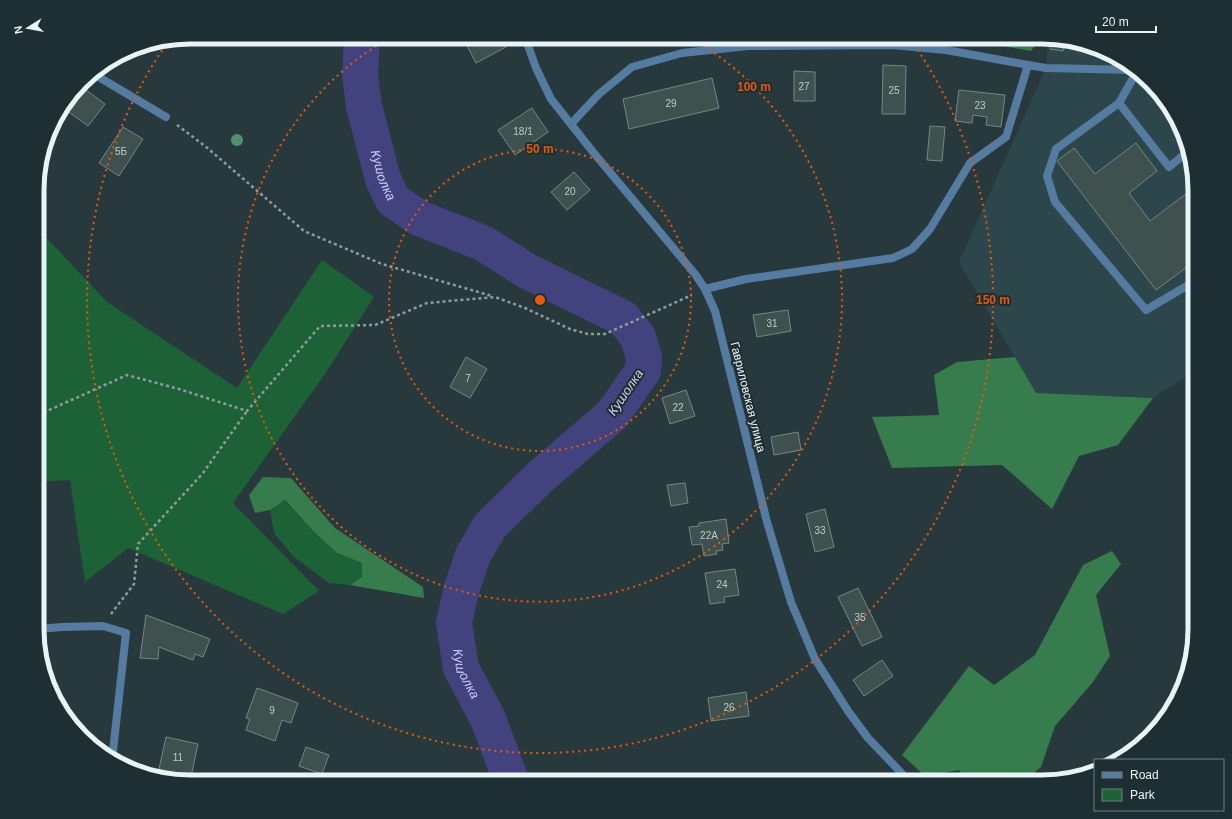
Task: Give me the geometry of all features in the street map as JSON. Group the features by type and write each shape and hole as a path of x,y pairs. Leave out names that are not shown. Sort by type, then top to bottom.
{"street":[{"name":"Гавриловская улица","path":"527,44 536,68 551,99 592,152 695,274 704,289 715,311 767,522 791,602 815,659 848,711 868,738 903,775"},
{"path":"940,44 946,50"},
{"path":"571,124 599,94 632,67 682,53 756,46 892,45 946,50 1028,66 1046,68 1124,70"},
{"path":"704,289 746,279 893,258 912,249 930,229 970,163 1006,137 1028,66"},
{"path":"98,77 166,117"},
{"path":"1134,77 1119,103 1056,150 1047,176 1055,202 1146,310 1188,285"},
{"path":"1119,103 1169,167 1184,155"},
{"path":"44,628 103,626 126,633 113,752"}],"path":[{"path":"166,117 206,146 304,231 382,264 494,297 525,308 570,329 588,334 605,334 704,289"},
{"path":"103,626 134,584 138,544 203,473 246,412 320,326 375,325 426,303 494,297"},
{"path":"44,412 127,375 179,389 246,412"}],"shaded area":[{"path":"1048,44 1080,49 1098,55 1115,64 1138,80 1158,101 1177,134 1183,152 1188,181 1188,376 1153,398 1036,393 959,262 1046,68"}],"green space":[{"path":"992,44 1036,44 1031,51"},
{"path":"44,235 107,302 237,388 322,260 374,297 325,374 233,503 319,591 283,614 128,548 85,582 70,480 44,482"},
{"path":"1015,357 1036,393 1153,398 1118,445 1079,456 1052,509 1002,465 892,468 872,417 939,415 934,375 957,362"},
{"path":"263,477 291,478 335,528 423,587 424,598 350,585 362,577 362,563 337,553 313,531 285,500 270,510 255,513 249,495"},
{"path":"284,500 313,531 337,553 362,563 362,577 350,585 329,583 293,556 274,533 270,510"},
{"path":"1112,551 1121,564 1096,595 1110,656 1093,682 1055,726 1041,767 1031,775 962,775 959,770 924,775 902,755 969,666 994,685 1035,655 1083,565"}],"building":[{"path":"466,44 504,44 506,47 476,63"},
{"path":"1051,44 1064,46 1063,51 1050,49"},
{"path":"883,65 906,66 905,114 882,114"},
{"path":"794,71 815,72 815,101 794,101"},
{"path":"712,78 719,108 629,129 623,99"},
{"path":"85,89 105,104 88,126 68,111 74,101"},
{"path":"959,90 1005,95 1001,127 986,125 987,117 973,115 972,123 955,121"},
{"path":"532,108 548,132 515,155 498,130"},
{"path":"930,126 945,127 942,161 927,160"},
{"path":"123,127 143,139 119,176 99,163"},
{"path":"1136,143 1157,171 1129,193 1150,221 1188,192 1188,266 1156,290 1057,161 1074,148 1095,174"},
{"path":"574,172 590,190 567,210 551,192"},
{"path":"788,310 791,331 757,337 753,315"},
{"path":"466,357 487,369 470,398 450,387"},
{"path":"686,390 695,416 670,424 662,398"},
{"path":"798,432 801,450 774,455 771,437"},
{"path":"685,483 688,503 671,506 667,485"},
{"path":"825,509 834,547 815,552 806,514"},
{"path":"726,519 729,543 722,544 723,550 716,551 717,554 704,556 702,544 692,545 689,527 699,526 699,523"},
{"path":"735,569 739,595 724,597 725,602 710,604 705,573"},
{"path":"858,588 882,637 862,646 838,597"},
{"path":"146,615 210,639 203,657 195,654 193,660 159,647 158,659 140,658"},
{"path":"882,660 893,676 864,696 853,680"},
{"path":"257,688 298,703 291,723 282,720 275,741 246,730 250,719 246,718"},
{"path":"746,692 749,716 711,721 708,698"},
{"path":"166,737 198,744 191,775 183,775 159,769"},
{"path":"306,747 329,755 322,774 299,766"}],"waterway":[{"name":"Кушолка","path":"362,44 360,74 364,106 383,179 393,200 419,218 483,243 527,271 623,318 638,337 644,357 643,371 612,415 540,477 490,526 473,555 461,591 454,623 461,668 488,719 509,775"}]}
